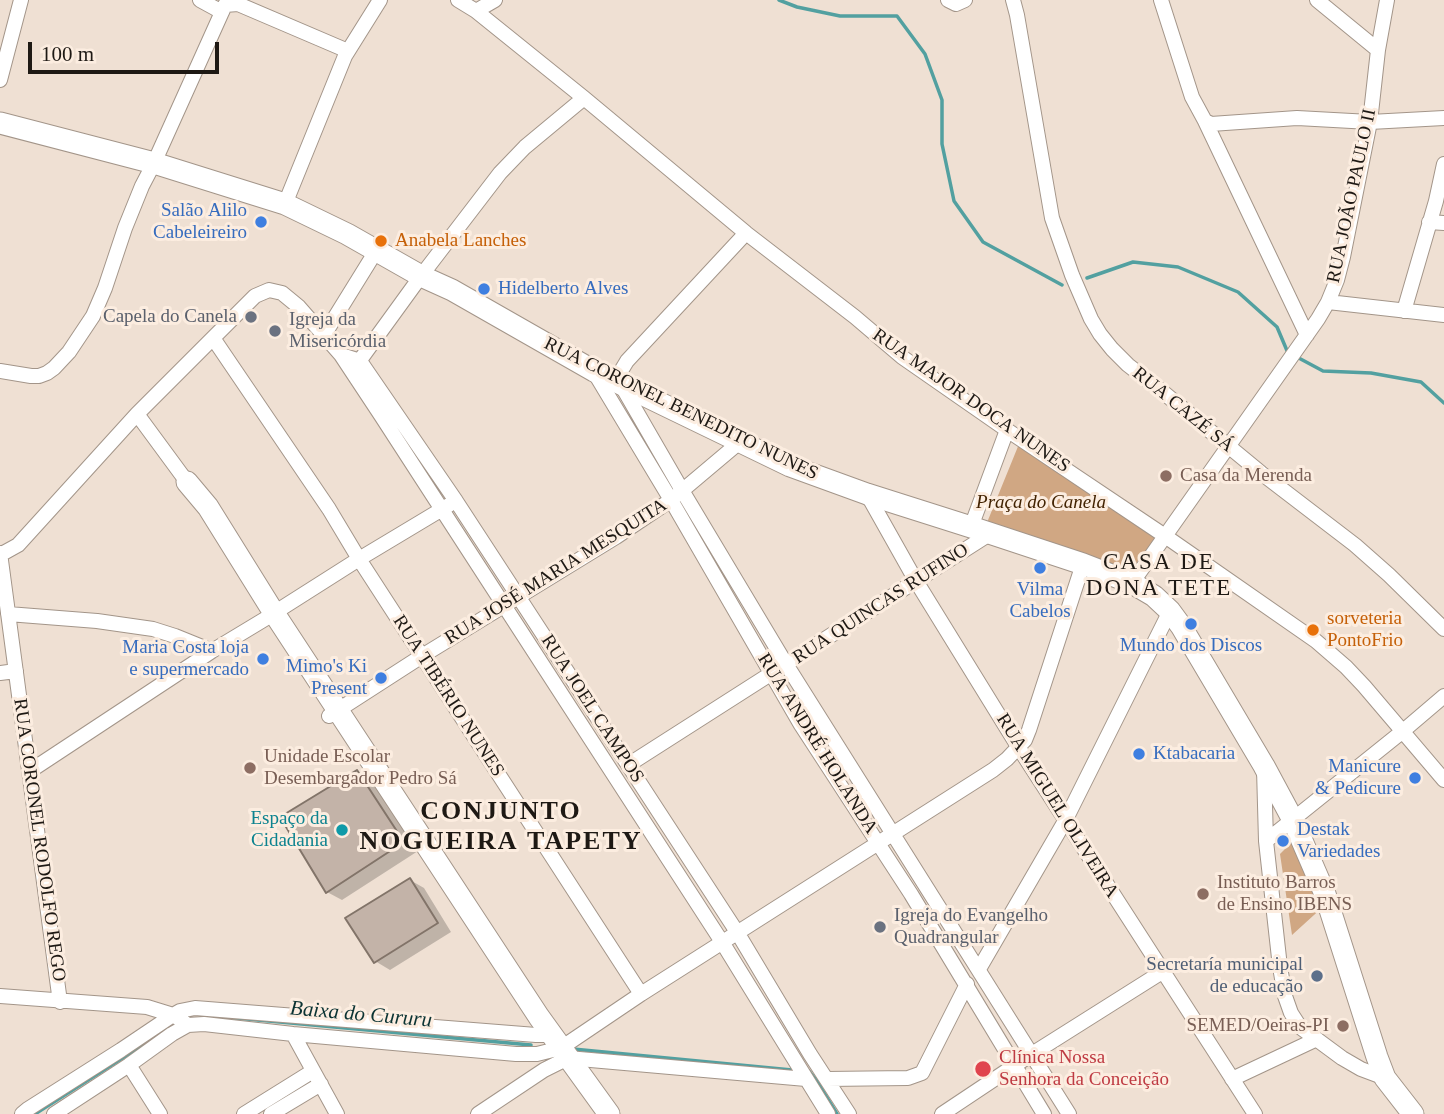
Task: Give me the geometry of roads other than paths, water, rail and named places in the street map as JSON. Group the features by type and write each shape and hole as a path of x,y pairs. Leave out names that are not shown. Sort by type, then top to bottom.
{"street":[{"path":"0,80 21,0"},
{"path":"200,0 222,12"},
{"path":"285,204 348,51 380,0"},
{"name":"RUA MAJOR DOCA NUNES","path":"458,0 476,10 746,233 902,357 1316,641 1346,667 1444,780"},
{"path":"476,10 495,0"},
{"path":"948,0 956,4 965,0"},
{"name":"RUA CAZÉ SÁ","path":"1013,0 1052,218 1091,319 1106,342 1128,365 1355,545 1444,629"},
{"path":"1161,0 1192,97 1304,339"},
{"path":"1317,0 1378,50"},
{"name":"RUA JOÃO PAULO II","path":"1132,583 1328,302 1343,257 1370,122 1387,0"},
{"path":"0,371 39,376 54,368 69,352 93,316 142,186 225,5 238,4 348,51"},
{"path":"0,554 18,545 137,414 256,296 269,290 282,293 299,307 341,355 355,366 500,173 584,98"},
{"path":"1205,121 1223,124 1297,118 1370,122 1444,118"},
{"name":"RUA CORONEL BENEDITO NUNES","path":"0,123 154,163 285,204 452,290 594,371 790,466 867,494 1083,564 1132,583 1154,596 1181,626 1264,766 1266,841 1285,996 1291,1013 1300,1027 1342,1058 1361,1069 1385,1077"},
{"path":"1404,311 1437,223 1436,201 1444,164"},
{"path":"620,383 621,370 626,361 746,233"},
{"path":"324,335 376,251"},
{"path":"1328,302 1444,315"},
{"name":"RUA TIBÉRIO NUNES","path":"212,338 329,509 641,994"},
{"name":"RUA JOEL CAMPOS","path":"355,366 405,424 456,501 737,932 849,1114"},
{"name":"RUA JOEL CAMPOS","path":"355,366 442,510 722,942 828,1114"},
{"name":"RUA ANDRÉ HOLANDA","path":"594,371 786,664 1069,1114"},
{"name":"RUA ANDRÉ HOLANDA","path":"620,383 771,674 967,984 1045,1114"},
{"path":"137,414 208,507 270,616 553,1049 591,1114"},
{"path":"981,530 1007,430"},
{"name":"RUA JOSÉ MARIA MESQUITA","path":"333,713 616,537 677,496 741,441"},
{"name":"RUA MIGUEL OLIVEIRA","path":"867,494 916,581 1019,748 1255,1114"},
{"path":"30,771 212,651 456,501"},
{"name":"RUA QUINCAS RUFINO","path":"628,765 916,581 981,530"},
{"name":"RUA CORONEL RODOLFO REGO","path":"0,554 60,1002"},
{"path":"478,1114 553,1049 993,770 1019,748 1029,730 1083,564"},
{"path":"979,969 1065,821 1170,611"},
{"path":"8,614 153,629 212,651"},
{"path":"0,673 16,671"},
{"path":"1266,841 1444,696"},
{"path":"1264,766 1293,820 1325,894 1385,1077 1411,1113"},
{"path":"942,1114 1162,972"},
{"path":"827,1079 908,1078 922,1073 967,984"},
{"path":"0,996 147,1007 173,1015 188,1025"},
{"path":"22,1114 173,1015 195,1008 806,1079"},
{"path":"54,1114 188,1025 204,1024 516,1054 553,1049"},
{"path":"293,1034 337,1114"},
{"path":"1231,1079 1317,1039"},
{"path":"553,1049 609,1114"},
{"path":"794,1060 810,1054"},
{"path":"129,1065 160,1114"},
{"path":"244,1114 317,1078"},
{"path":"271,1114 317,1078"}],"waterway":[{"path":"779,0 797,7 840,16 897,16 925,54 942,100 942,144 954,201 983,242 1062,285"},
{"path":"1087,278 1133,262 1178,267 1238,292 1277,327 1288,353"},
{"path":"1295,356 1323,371 1371,373 1421,382 1444,403"},
{"name":"Baixa do Cururu","path":"225,1017 531,1045"},
{"name":"Baixa do Cururu","path":"35,1114 171,1027"},
{"name":"Baixa do Cururu","path":"573,1049 792,1070"},
{"name":"Baixa do Cururu","path":"809,1071 837,1114"}],"place":[{"name":"Salão Alilo Cabeleireiro","path":"261,222"},
{"name":"Anabela Lanches","path":"381,241"},
{"name":"Hidelberto Alves","path":"484,289"},
{"name":"Capela do Canela","path":"251,317"},
{"name":"Igreja da Misericórdia","path":"275,331"},
{"name":"Casa da Merenda","path":"1166,476"},
{"name":"Vilma Cabelos","path":"1040,568"},
{"name":"Mundo dos Discos","path":"1191,624"},
{"name":"sorveteria PontoFrio","path":"1313,630"},
{"name":"Maria Costa loja e supermercado","path":"263,659"},
{"name":"Mimo's Ki Present","path":"381,678"},
{"name":"Ktabacaria","path":"1139,754"},
{"name":"Unidade Escolar Desembargador Pedro Sá","path":"250,768"},
{"name":"Manicure & Pedicure","path":"1415,778"},
{"name":"Espaço da Cidadania","path":"342,830"},
{"name":"Destak Variedades","path":"1283,841"},
{"name":"Instituto Barros de Ensino IBENS","path":"1203,894"},
{"name":"Igreja do Evangelho Quadrangular","path":"880,927"},
{"name":"Secretaría municipal de educação","path":"1317,976"},
{"name":"SEMED/Oeiras-PI","path":"1343,1026"},
{"name":"Clínica Nossa Senhora da Conceição","path":"983,1069"}],"district":[{"name":"CASA DE DONA TETE","path":"1159,576"},
{"name":"CONJUNTO NOGUEIRA TAPETY","path":"501,827"}],"park label":[{"name":"Praça do Canela","path":"1041,503"}]}
